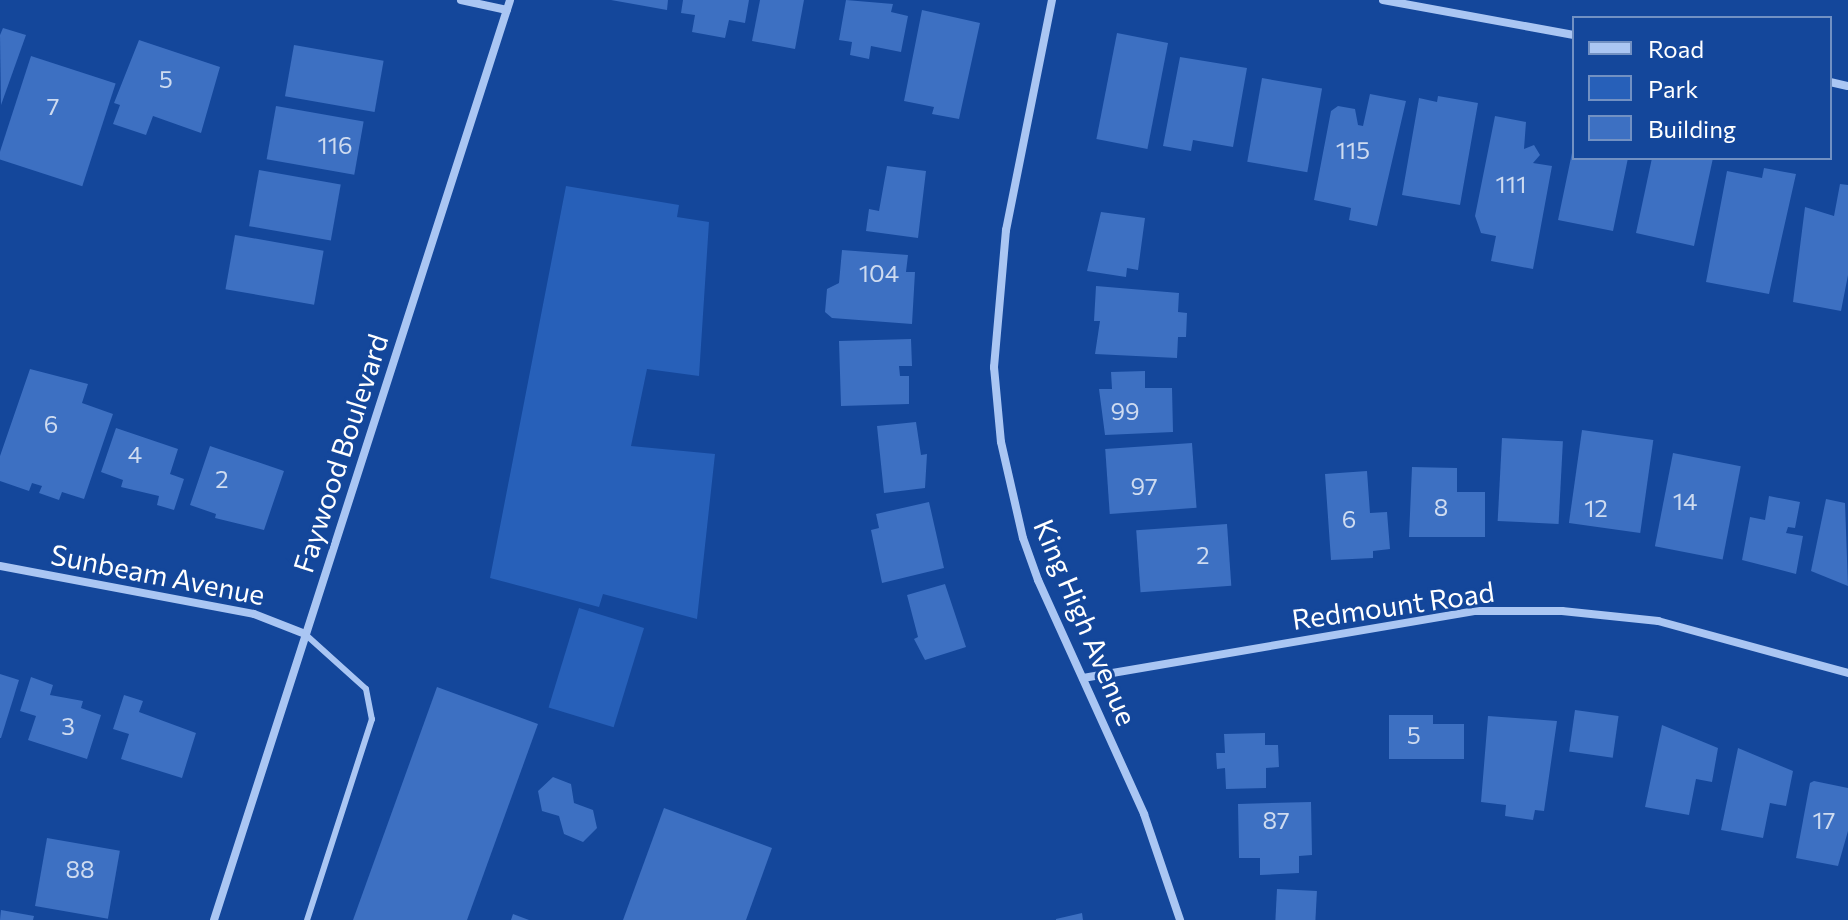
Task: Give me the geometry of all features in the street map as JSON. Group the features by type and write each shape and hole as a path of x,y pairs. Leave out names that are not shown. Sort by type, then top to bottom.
{"street":[{"path":"461,0 509,5"},
{"name":"King High Avenue","path":"1052,0 1006,230 994,367 1001,442 1023,538 1144,814 1180,920"},
{"path":"1383,0 1572,35"},
{"name":"Faywood Boulevard","path":"214,920 509,5"},
{"name":"Sunbeam Avenue","path":"0,566 254,614 305,634"},
{"name":"Redmount Road","path":"1083,678 1474,611 1562,611 1658,621 1848,673"}],"lane":[{"path":"305,634 366,689 372,719 307,920"}],"green space":[{"path":"566,186 679,205 677,217 709,222 699,376 647,369 631,446 715,454 697,619 603,594 599,607 490,578"},
{"path":"579,608 644,628 614,727 549,707"}],"building":[{"path":"611,0 668,0 667,10"},
{"path":"683,0 749,0 745,23 729,20 725,38 692,32 695,15 681,13"},
{"path":"760,0 804,0 795,49 752,41"},
{"path":"846,0 893,4 891,12 908,16 901,52 871,46 869,59 850,55 852,42 839,40"},
{"path":"922,10 980,23 959,119 932,114 934,107 904,101"},
{"path":"3,28 26,35 1,105 0,35"},
{"path":"1117,33 1168,43 1147,149 1096,139"},
{"path":"139,40 220,67 201,133 153,116 146,135 113,124 120,105 114,103"},
{"path":"294,45 384,61 375,112 285,96"},
{"path":"31,56 116,84 82,186 0,159"},
{"path":"1180,57 1247,68 1233,147 1193,140 1191,151 1163,146"},
{"path":"1262,78 1322,89 1307,172 1247,162"},
{"path":"1370,94 1406,101 1377,226 1349,220 1351,208 1314,200 1331,111 1338,106 1355,109 1358,125 1363,126"},
{"path":"1438,96 1478,103 1460,205 1402,195 1419,98 1437,102"},
{"path":"276,106 364,121 354,175 267,159"},
{"path":"1495,116 1526,122 1524,149 1534,145 1540,155 1533,163 1552,166 1533,269 1491,261 1496,236 1481,233 1475,216"},
{"path":"1572,153 1572,160 1628,160 1613,231 1558,220"},
{"path":"1652,160 1713,160 1694,246 1636,233"},
{"path":"887,166 926,171 918,238 866,231 869,209 879,211"},
{"path":"1764,168 1796,174 1769,294 1706,282 1727,171 1762,178"},
{"path":"259,170 341,184 331,241 249,226"},
{"path":"1840,184 1848,185 1848,275 1841,311 1793,302 1805,207 1834,216"},
{"path":"1101,212 1145,218 1138,270 1127,268 1126,277 1087,271"},
{"path":"235,235 324,251 314,305 225,289"},
{"path":"842,250 908,255 906,272 915,272 912,324 832,318 825,312 827,289 839,283"},
{"path":"1096,286 1179,293 1178,312 1187,313 1186,337 1178,337 1177,358 1095,354 1100,321 1094,321"},
{"path":"911,339 912,366 899,366 900,376 909,376 909,404 841,406 839,341"},
{"path":"30,369 88,384 82,403 113,414 84,499 62,492 59,500 39,493 42,486 32,483 29,491 0,481 0,456"},
{"path":"1145,371 1145,388 1172,388 1173,432 1105,435 1099,389 1112,389 1111,372"},
{"path":"916,422 921,455 927,454 925,488 884,493 877,426"},
{"path":"116,428 178,449 170,474 184,479 174,510 157,505 159,496 121,487 123,480 101,472"},
{"path":"1582,430 1653,440 1640,533 1569,523"},
{"path":"1502,438 1563,441 1559,524 1498,521"},
{"path":"1192,443 1197,508 1110,514 1105,449"},
{"path":"210,446 284,471 264,530 215,518 216,514 190,505"},
{"path":"1673,453 1741,466 1723,559 1655,546"},
{"path":"1412,467 1457,468 1457,492 1485,492 1485,537 1409,537"},
{"path":"1367,471 1370,513 1387,512 1390,549 1373,551 1373,558 1331,560 1325,474"},
{"path":"1769,496 1800,502 1795,528 1788,527 1786,533 1803,536 1796,574 1742,560 1750,517 1765,520"},
{"path":"1826,499 1845,503 1848,586 1811,571"},
{"path":"929,502 944,568 882,583 871,530 879,528 876,514"},
{"path":"1227,524 1231,586 1141,592 1136,530"},
{"path":"945,584 966,647 925,660 914,639 918,637 907,595"},
{"path":"0,674 19,680 1,738 0,738"},
{"path":"31,677 53,685 50,695 83,701 81,708 101,715 87,759 28,740 36,716 20,711"},
{"path":"437,687 538,724 467,920 353,920"},
{"path":"124,695 143,701 139,712 196,733 182,778 121,759 129,734 113,729"},
{"path":"1575,710 1619,716 1613,758 1569,752"},
{"path":"1389,715 1433,715 1433,724 1464,724 1464,759 1389,759"},
{"path":"1488,716 1557,721 1544,811 1535,810 1533,820 1505,816 1506,805 1481,802"},
{"path":"1662,725 1718,748 1712,782 1696,779 1689,815 1645,807"},
{"path":"1265,733 1265,745 1278,745 1279,767 1266,768 1266,788 1226,789 1225,768 1217,769 1216,753 1225,753 1224,734"},
{"path":"1738,748 1793,771 1786,806 1770,803 1763,838 1721,830"},
{"path":"553,777 571,784 574,803 593,810 597,828 583,842 564,834 559,816 542,811 538,791"},
{"path":"1814,781 1848,788 1848,831 1838,866 1796,858 1810,783"},
{"path":"1311,802 1312,855 1299,856 1299,873 1260,875 1260,858 1239,858 1238,804"},
{"path":"664,808 772,848 746,920 623,920"},
{"path":"47,838 120,851 108,919 35,906"},
{"path":"1277,889 1317,891 1315,920 1275,920"},
{"path":"1,910 34,916 33,920 0,920"},
{"path":"1082,913 1083,920 1056,920 1056,919"},
{"path":"513,914 529,920 511,920"}]}
